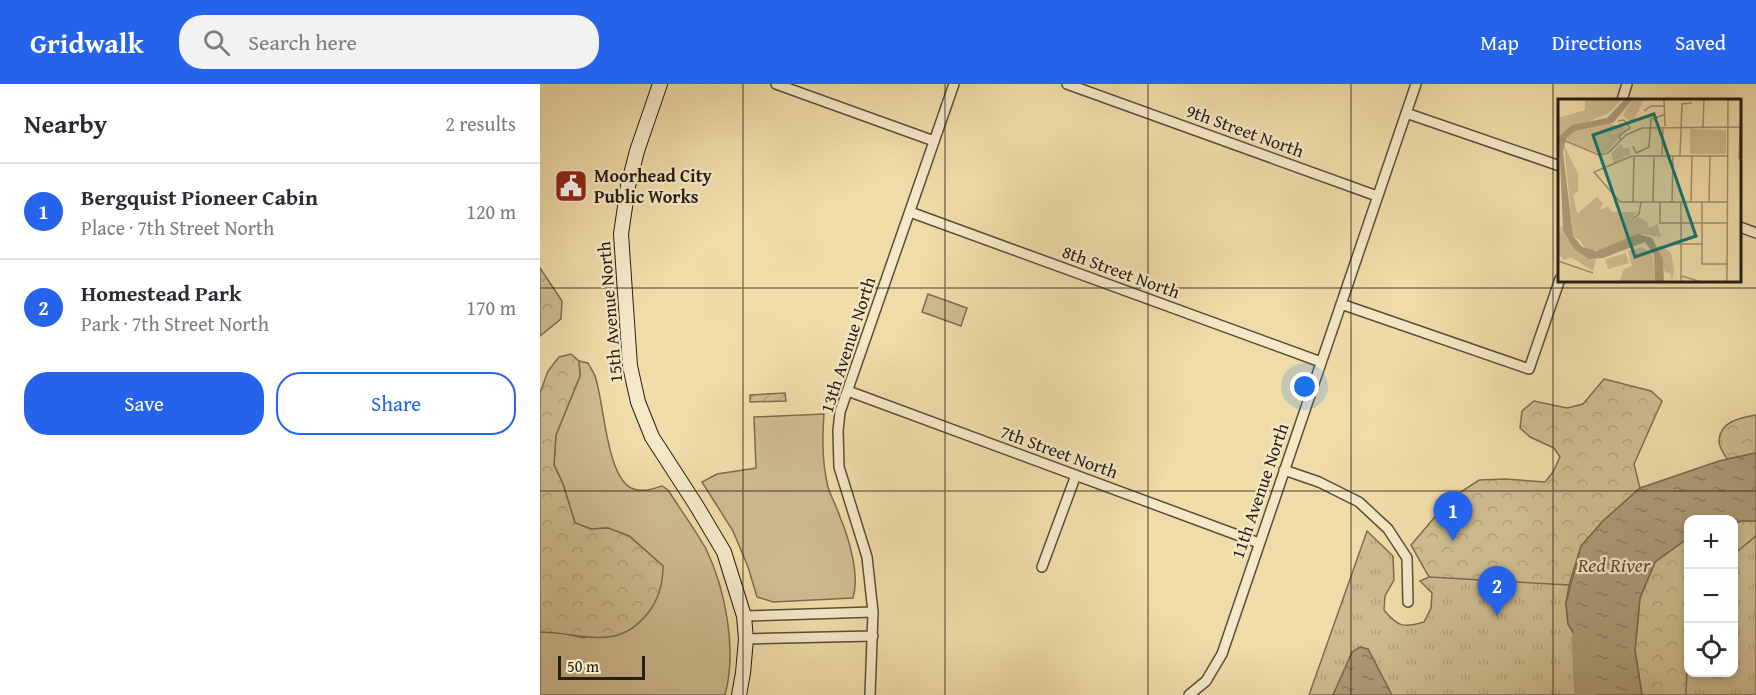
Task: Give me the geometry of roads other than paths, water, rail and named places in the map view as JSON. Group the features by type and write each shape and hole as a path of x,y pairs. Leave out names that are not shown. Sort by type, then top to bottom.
{"main road":[{"name":"15th Avenue North","path":"660,84 637,151 628,186 621,234 630,366 638,402 652,437 724,552 744,616 746,639 739,695"}],"street":[{"path":"776,84 934,141"},
{"name":"13th Avenue North","path":"870,695 873,612 867,557 839,467 840,412 954,84"},
{"name":"9th Street North","path":"1067,84 1377,196"},
{"name":"11th Avenue North","path":"1189,695 1206,681 1222,654 1416,84"},
{"path":"1622,99 1628,84"},
{"path":"1406,113 1558,165"},
{"name":"8th Street North","path":"910,212 1321,362"},
{"path":"1741,227 1756,233"},
{"path":"1341,304 1529,369 1559,282"},
{"name":"7th Street North","path":"848,391 1259,543"},
{"path":"1284,470 1319,482 1359,502 1388,529 1407,558 1408,602"},
{"path":"1042,567 1076,475"},
{"path":"744,616 873,612"},
{"path":"746,639 873,636"}],"water":[{"name":"Red River","path":"1756,453 1756,521 1738,522 1738,515 1684,515 1684,541 1655,562 1640,598 1635,650 1642,695 1586,695 1579,642 1568,624 1566,603 1581,546 1603,521 1640,488 1719,461"},
{"path":"1360,647 1368,649 1392,695 1333,695 1352,652"}],"waterway":[{"path":"1582,639 1585,695"}],"place":[{"name":"Moorhead City Public Works","path":"571,186"},
{"name":"Bergquist Pioneer Cabin","path":"1453,541"},
{"name":"Homestead Park","path":"1497,616"}]}
